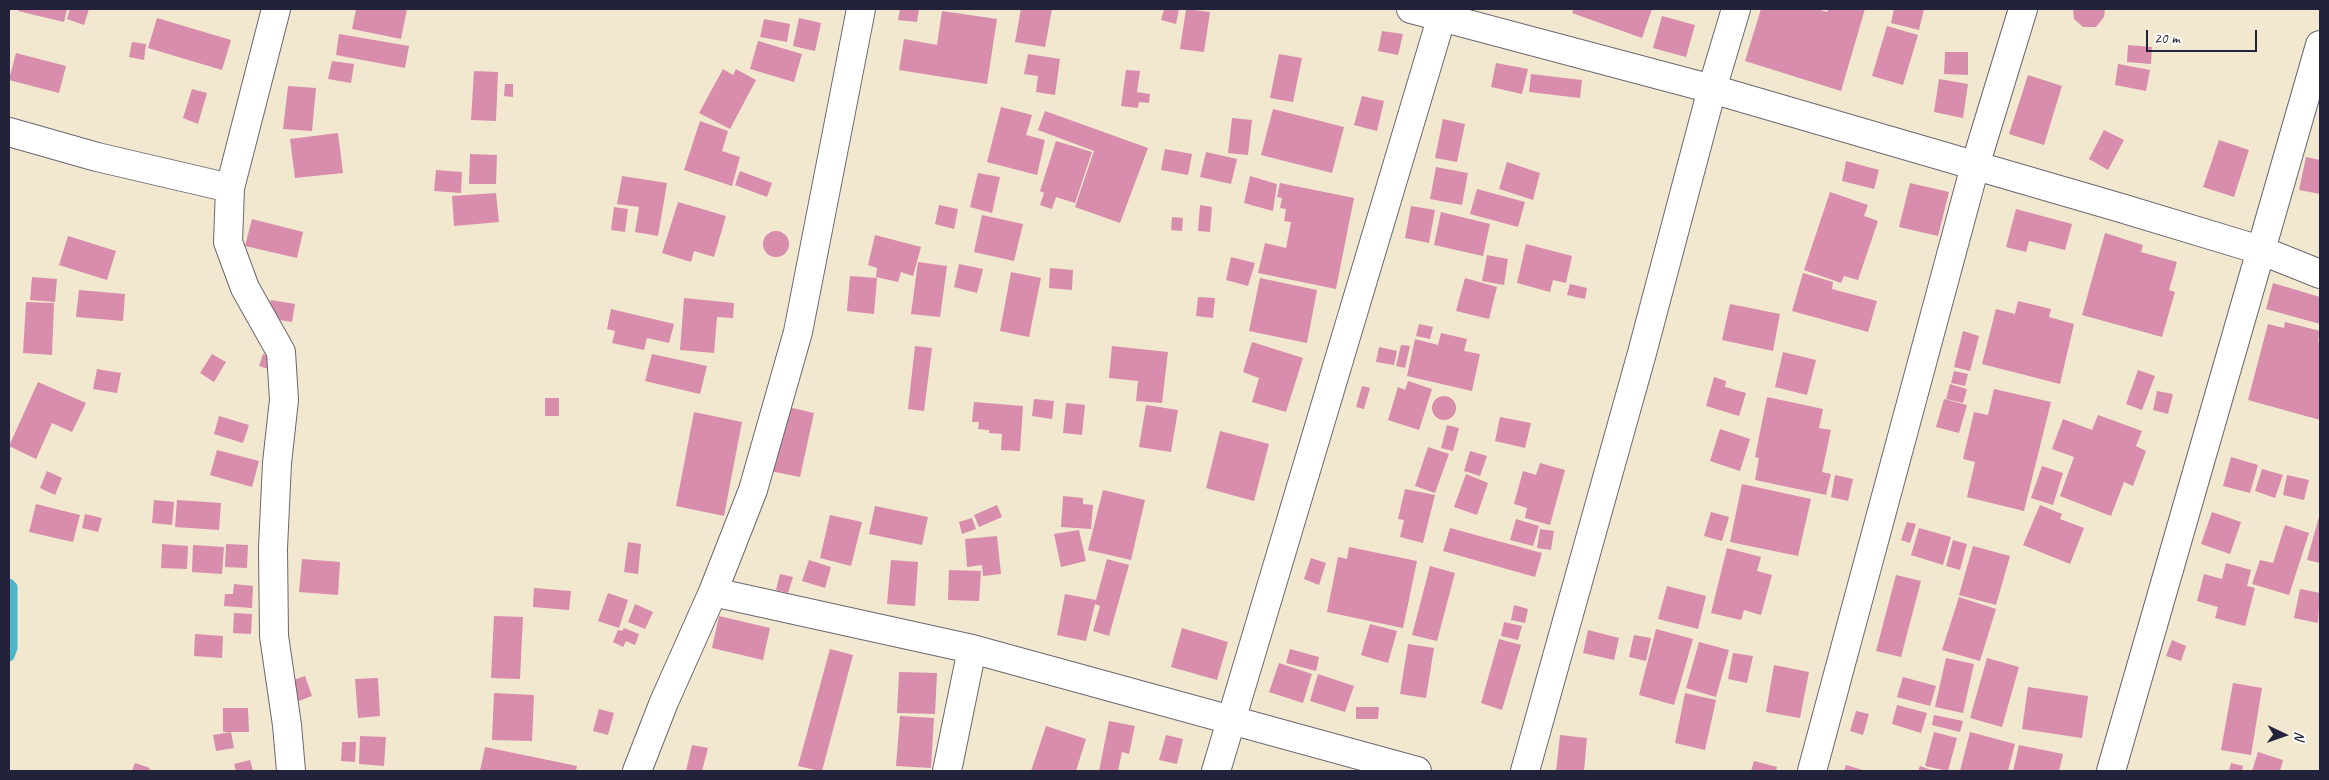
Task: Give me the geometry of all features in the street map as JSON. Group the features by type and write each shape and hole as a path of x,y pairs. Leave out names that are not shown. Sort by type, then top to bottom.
{"street":[{"path":"276,9 230,188 228,242 245,288 281,352 284,400 277,463 273,548 274,636 288,725 291,771"},
{"path":"637,771 664,702 713,592 753,490 798,332 861,9"},
{"path":"1411,9 1443,12 1712,89 2260,250 2320,274"},
{"path":"1525,771 1642,353 1712,89 1736,9"},
{"path":"1812,771 1975,166 2023,9"},
{"path":"1216,771 1443,12"},
{"path":"2111,771 2320,45"},
{"path":"9,132 97,157 230,188"},
{"path":"713,592 972,650 1417,771"},
{"path":"947,771 972,650"}],"building":[{"path":"19,9 67,9 64,22 18,11"},
{"path":"70,9 89,9 84,25 67,19"},
{"path":"356,9 407,9 401,39 352,29"},
{"path":"900,9 919,9 917,22 898,20"},
{"path":"1021,9 1052,9 1045,47 1015,42"},
{"path":"1164,9 1179,9 1176,24 1161,20"},
{"path":"1186,9 1210,12 1204,52 1180,49"},
{"path":"1574,9 1652,9 1642,38 1572,13"},
{"path":"1761,9 1817,9 1827,12 1828,9 1865,9 1841,91 1745,61"},
{"path":"1894,9 1924,9 1919,30 1891,23"},
{"path":"2073,9 2105,9 2104,17 2096,27 2083,27 2074,19"},
{"path":"942,11 997,19 987,84 899,70 904,39 937,45"},
{"path":"1662,16 1695,25 1686,57 1653,48"},
{"path":"157,18 231,40 222,70 148,48"},
{"path":"799,18 821,23 815,51 793,46"},
{"path":"764,19 790,24 787,42 760,37"},
{"path":"1887,26 1918,35 1903,85 1872,76"},
{"path":"1382,31 1403,34 1398,55 1378,51"},
{"path":"339,34 409,46 405,68 336,55"},
{"path":"758,41 802,54 794,82 750,69"},
{"path":"132,42 146,44 144,60 129,57"},
{"path":"2128,45 2152,47 2151,64 2127,62"},
{"path":"1945,52 1968,52 1968,75 1944,74"},
{"path":"16,53 66,66 59,93 9,80"},
{"path":"1028,54 1060,59 1055,95 1036,92 1038,76 1024,74"},
{"path":"1279,54 1302,58 1293,102 1270,98"},
{"path":"332,61 354,64 351,83 328,79"},
{"path":"1496,63 1528,69 1522,94 1491,87"},
{"path":"2118,64 2150,70 2146,91 2115,85"},
{"path":"723,69 733,75 736,69 756,80 730,129 699,113"},
{"path":"1126,70 1140,71 1137,92 1150,94 1149,103 1139,102 1138,108 1121,106"},
{"path":"474,71 498,72 496,121 471,120"},
{"path":"1531,74 1582,80 1580,98 1529,92"},
{"path":"2028,75 2062,86 2044,145 2009,134"},
{"path":"1939,79 1968,84 1963,118 1934,112"},
{"path":"505,84 513,84 513,97 504,96"},
{"path":"288,86 316,88 312,131 283,129"},
{"path":"192,89 207,93 198,124 183,118"},
{"path":"1362,96 1384,101 1377,131 1354,125"},
{"path":"1001,107 1032,115 1026,135 1045,140 1037,175 987,162"},
{"path":"1273,109 1344,127 1332,173 1261,155"},
{"path":"1045,111 1148,148 1120,223 1075,207 1094,151 1038,130"},
{"path":"1232,118 1252,120 1248,155 1228,153"},
{"path":"1443,119 1465,124 1457,162 1435,158"},
{"path":"700,121 728,131 722,151 740,157 732,186 684,170"},
{"path":"2104,130 2124,140 2108,170 2089,159"},
{"path":"338,133 343,173 295,178 290,139"},
{"path":"2219,140 2249,150 2234,197 2203,187"},
{"path":"1056,141 1092,152 1075,203 1056,197 1052,209 1040,205 1044,193 1040,191"},
{"path":"1165,149 1192,154 1188,175 1161,170"},
{"path":"1206,152 1237,159 1231,184 1200,177"},
{"path":"470,154 497,155 496,184 469,184"},
{"path":"2306,157 2320,160 2320,194 2299,190"},
{"path":"1846,161 1879,170 1874,189 1842,181"},
{"path":"1507,162 1540,173 1533,200 1499,189"},
{"path":"1436,167 1468,173 1462,205 1430,199"},
{"path":"436,170 462,172 461,193 434,191"},
{"path":"740,171 772,183 767,197 735,185"},
{"path":"978,173 1000,177 992,213 970,207"},
{"path":"622,176 667,183 658,236 635,232 639,207 617,204"},
{"path":"1250,176 1277,184 1273,211 1244,203"},
{"path":"1280,183 1354,198 1336,289 1258,273 1265,243 1286,248 1291,222 1284,221 1286,209 1280,208 1282,198 1277,197"},
{"path":"1910,183 1949,192 1938,236 1899,227"},
{"path":"1477,189 1525,202 1518,227 1470,214"},
{"path":"1830,192 1868,205 1864,216 1878,221 1858,280 1844,276 1841,283 1804,270"},
{"path":"496,193 499,222 454,226 452,196"},
{"path":"678,202 726,216 714,257 694,251 691,262 662,253"},
{"path":"939,205 958,209 954,229 935,224"},
{"path":"1200,205 1212,207 1210,232 1198,231"},
{"path":"1411,206 1435,210 1429,243 1405,238"},
{"path":"614,207 628,209 625,232 611,230"},
{"path":"2016,209 2072,224 2065,250 2029,241 2026,252 2006,247"},
{"path":"1441,212 1490,224 1483,256 1434,245"},
{"path":"982,215 1023,224 1014,261 974,252"},
{"path":"1172,217 1183,218 1182,231 1171,230"},
{"path":"252,219 303,232 297,258 245,246"},
{"path":"776,231 785,235 789,244 785,253 776,257 767,253 763,244 767,235"},
{"path":"2105,233 2143,245 2141,252 2177,262 2169,290 2175,292 2162,337 2082,315"},
{"path":"875,235 921,247 913,276 901,272 898,282 876,277 877,268 868,265"},
{"path":"68,236 116,251 107,280 59,265"},
{"path":"1526,244 1572,256 1566,283 1553,280 1550,292 1517,283"},
{"path":"1487,255 1508,259 1504,285 1482,281"},
{"path":"1231,257 1255,263 1248,286 1226,280"},
{"path":"918,262 947,266 940,317 911,314"},
{"path":"959,264 983,269 977,293 954,287"},
{"path":"1050,268 1073,270 1072,290 1049,288"},
{"path":"1011,272 1041,278 1029,337 1000,331"},
{"path":"1803,273 1833,282 1832,289 1877,301 1868,332 1792,311"},
{"path":"850,276 877,278 874,314 847,311"},
{"path":"32,277 57,279 55,302 30,300"},
{"path":"1260,278 1317,290 1307,343 1249,331"},
{"path":"1465,278 1497,287 1489,319 1456,311"},
{"path":"2273,283 2320,297 2320,324 2266,309"},
{"path":"1570,284 1587,288 1585,299 1567,295"},
{"path":"79,290 125,294 123,321 76,317"},
{"path":"1198,297 1215,298 1213,318 1196,316"},
{"path":"684,298 734,303 733,318 717,317 714,353 680,350"},
{"path":"271,300 295,304 292,322 268,318"},
{"path":"2018,301 2051,309 2049,317 2074,324 2060,384 1982,364 1996,309 2015,314"},
{"path":"26,302 54,303 52,355 23,353"},
{"path":"1730,304 1780,314 1773,351 1722,340"},
{"path":"611,309 674,324 669,343 647,338 644,350 612,343 615,331 607,329"},
{"path":"2285,322 2320,331 2318,341 2320,342 2320,420 2248,400 2268,324 2284,328"},
{"path":"1419,324 1433,327 1430,339 1416,336"},
{"path":"1963,331 1979,336 1970,371 1954,367"},
{"path":"1441,333 1467,339 1464,351 1480,354 1472,391 1407,376 1415,339 1438,345"},
{"path":"1252,342 1303,358 1286,412 1252,402 1259,378 1243,372"},
{"path":"1401,345 1410,346 1405,368 1396,366"},
{"path":"915,346 932,348 924,411 908,409"},
{"path":"1112,346 1168,352 1162,403 1136,401 1138,381 1109,378"},
{"path":"1379,347 1397,351 1394,365 1376,362"},
{"path":"1783,352 1816,360 1807,395 1775,387"},
{"path":"212,354 226,362 214,382 200,373"},
{"path":"263,354 279,359 275,371 259,366"},
{"path":"652,354 707,366 700,394 645,381"},
{"path":"97,369 121,373 117,393 93,389"},
{"path":"2138,370 2155,376 2142,410 2126,404"},
{"path":"1954,371 1968,374 1965,386 1951,383"},
{"path":"1714,377 1726,381 1725,387 1746,393 1739,416 1706,406"},
{"path":"1408,381 1432,389 1419,430 1388,420 1398,387 1405,390"},
{"path":"38,382 86,403 72,432 52,423 36,459 9,446"},
{"path":"1950,384 1967,389 1963,403 1946,399"},
{"path":"1362,386 1370,388 1364,409 1356,407"},
{"path":"1994,389 2051,402 2024,511 1967,497 1975,462 1963,459 1974,412 1988,415"},
{"path":"2157,391 2173,394 2168,414 2153,410"},
{"path":"1444,396 1449,397 1455,403 1455,413 1449,419 1444,420 1439,419 1433,413 1432,408 1433,403 1439,397"},
{"path":"1767,397 1823,409 1819,428 1831,430 1822,472 1831,474 1826,495 1755,480 1759,458 1755,457"},
{"path":"545,398 559,398 559,416 545,416"},
{"path":"1034,399 1054,401 1052,419 1032,416"},
{"path":"1944,399 1967,405 1959,433 1936,427"},
{"path":"974,402 1023,406 1020,451 1001,450 1002,434 989,433 989,430 978,429 979,422 972,422"},
{"path":"1066,403 1085,405 1082,435 1063,433"},
{"path":"1146,405 1178,410 1171,452 1139,447"},
{"path":"784,406 814,413 800,477 770,471"},
{"path":"694,412 742,422 724,516 676,506"},
{"path":"2098,415 2142,431 2136,446 2146,451 2133,486 2124,482 2111,516 2060,496 2074,457 2052,449 2063,419 2092,430"},
{"path":"219,416 249,425 243,443 214,434"},
{"path":"1500,417 1531,423 1525,448 1495,441"},
{"path":"1447,425 1459,428 1453,451 1441,448"},
{"path":"1720,429 1750,439 1740,471 1710,461"},
{"path":"1220,431 1269,444 1254,501 1206,488"},
{"path":"1428,447 1449,454 1435,493 1415,486"},
{"path":"217,450 259,461 252,487 210,475"},
{"path":"1470,451 1487,456 1480,476 1464,471"},
{"path":"2231,457 2258,465 2250,493 2223,486"},
{"path":"1540,463 1565,470 1550,525 1525,518 1527,508 1514,504 1523,471 1536,475"},
{"path":"2042,466 2063,473 2053,505 2031,498"},
{"path":"2262,469 2283,475 2275,498 2255,491"},
{"path":"47,471 62,478 55,495 40,488"},
{"path":"1466,474 1488,483 1477,515 1454,507"},
{"path":"1835,475 1853,479 1848,501 1831,497"},
{"path":"2287,475 2309,480 2304,500 2283,495"},
{"path":"1742,484 1811,499 1798,556 1730,542"},
{"path":"1405,489 1435,495 1423,543 1400,537 1404,520 1398,519"},
{"path":"1103,490 1145,500 1131,560 1088,550"},
{"path":"1063,496 1083,498 1083,504 1093,505 1091,529 1061,527"},
{"path":"154,500 174,502 172,525 152,523"},
{"path":"177,500 221,503 219,530 175,527"},
{"path":"36,504 80,515 73,542 29,532"},
{"path":"997,505 1002,517 979,527 974,515"},
{"path":"2040,505 2062,514 2060,519 2084,528 2070,564 2023,545"},
{"path":"875,506 928,517 922,545 869,534"},
{"path":"1711,512 1729,517 1722,541 1704,536"},
{"path":"2212,512 2241,522 2230,554 2201,544"},
{"path":"2320,513 2320,563 2307,560"},
{"path":"85,514 102,518 98,532 82,528"},
{"path":"830,515 862,522 851,566 820,558"},
{"path":"972,518 976,529 962,534 959,522"},
{"path":"1516,519 1539,526 1533,546 1510,540"},
{"path":"1907,522 1916,524 1910,543 1901,540"},
{"path":"2285,525 2309,533 2289,595 2252,584 2260,560 2273,563"},
{"path":"1450,528 1542,553 1535,577 1443,551"},
{"path":"1919,528 1951,537 1943,565 1911,555"},
{"path":"1540,529 1554,531 1551,550 1537,548"},
{"path":"1079,530 1086,561 1061,567 1054,534"},
{"path":"997,536 1001,574 983,576 982,565 967,567 965,539"},
{"path":"1953,540 1967,544 1960,570 1946,566"},
{"path":"628,542 641,544 638,574 624,572"},
{"path":"162,544 188,546 187,569 161,568"},
{"path":"226,544 248,545 247,568 225,567"},
{"path":"193,545 224,547 222,574 192,572"},
{"path":"1973,546 2010,556 1996,605 1959,595"},
{"path":"1349,547 1417,561 1403,628 1327,612 1338,557 1347,559"},
{"path":"1727,548 1761,557 1757,571 1772,575 1761,615 1744,610 1741,620 1711,613"},
{"path":"1311,558 1326,563 1319,585 1304,579"},
{"path":"302,559 340,562 338,595 299,592"},
{"path":"1107,559 1129,565 1109,636 1093,631 1100,606 1095,604 1086,641 1057,635 1065,594 1096,600"},
{"path":"809,560 831,567 825,588 802,581"},
{"path":"891,560 918,562 915,606 887,604"},
{"path":"2226,563 2251,570 2247,586 2255,588 2245,626 2215,618 2218,607 2197,601 2204,574 2222,579"},
{"path":"1430,566 1455,573 1437,641 1412,635"},
{"path":"949,570 981,571 979,601 948,600"},
{"path":"780,574 793,577 788,593 776,590"},
{"path":"1896,575 1921,581 1901,657 1876,651"},
{"path":"234,584 253,586 252,608 224,606 225,594 233,594"},
{"path":"1667,586 1706,596 1698,629 1658,619"},
{"path":"534,588 571,591 569,610 533,607"},
{"path":"2300,589 2320,593 2318,623 2294,618"},
{"path":"608,593 628,600 619,628 598,621"},
{"path":"1959,597 1996,609 1980,661 1942,650"},
{"path":"635,604 653,612 645,629 628,622"},
{"path":"1514,605 1528,609 1525,623 1511,620"},
{"path":"234,613 252,614 251,634 233,633"},
{"path":"494,616 523,617 520,679 491,678"},
{"path":"719,616 770,628 763,660 712,648"},
{"path":"1504,622 1522,626 1518,640 1501,636"},
{"path":"1370,624 1397,631 1388,663 1361,655"},
{"path":"624,628 639,634 635,645 626,641 623,647 613,642 618,630 622,631"},
{"path":"1182,628 1228,642 1217,680 1171,667"},
{"path":"1656,629 1693,639 1674,705 1639,695"},
{"path":"1588,630 1619,638 1614,660 1583,653"},
{"path":"195,634 223,636 222,658 194,656"},
{"path":"1634,635 1651,638 1646,661 1629,657"},
{"path":"1499,639 1521,645 1502,710 1481,703"},
{"path":"2172,640 2186,646 2181,661 2166,656"},
{"path":"1699,642 1729,650 1716,697 1686,688"},
{"path":"1408,644 1434,648 1426,698 1400,694"},
{"path":"830,649 853,655 822,771 820,771 798,766"},
{"path":"1290,649 1319,657 1316,671 1286,663"},
{"path":"1733,653 1753,656 1747,683 1728,679"},
{"path":"1946,658 1974,664 1963,713 1935,707"},
{"path":"1987,658 2019,667 2002,727 1970,718"},
{"path":"1279,663 1312,674 1303,703 1269,692"},
{"path":"1774,665 1809,672 1800,718 1766,712"},
{"path":"899,672 937,673 935,714 897,713"},
{"path":"1318,674 1354,686 1345,712 1310,701"},
{"path":"305,676 312,696 296,702 288,682"},
{"path":"1903,677 1936,686 1930,706 1897,697"},
{"path":"378,678 380,716 358,718 355,679"},
{"path":"2233,683 2262,688 2251,755 2221,750"},
{"path":"2028,687 2088,696 2082,738 2022,729"},
{"path":"494,693 534,695 532,741 492,740"},
{"path":"1685,693 1716,700 1705,750 1675,743"},
{"path":"1897,705 1927,713 1921,733 1892,724"},
{"path":"1356,707 1379,707 1378,719 1356,719"},
{"path":"223,708 248,708 249,732 223,732"},
{"path":"599,709 614,713 608,735 593,731"},
{"path":"1856,711 1869,714 1863,735 1850,731"},
{"path":"1934,715 1963,721 1960,732 1932,725"},
{"path":"900,716 934,718 931,768 896,766"},
{"path":"1109,721 1135,726 1129,754 1122,752 1118,771 1099,771"},
{"path":"1046,726 1086,739 1076,771 1031,771"},
{"path":"231,732 234,748 216,751 213,735"},
{"path":"1934,732 1957,738 1948,771 1925,766"},
{"path":"1970,732 2015,744 2008,771 1960,771"},
{"path":"1166,735 1183,739 1177,764 1159,760"},
{"path":"1560,735 1587,738 1584,771 1556,771"},
{"path":"360,736 386,737 384,766 359,764"},
{"path":"342,742 356,742 355,762 341,761"},
{"path":"692,745 708,748 702,771 686,771"},
{"path":"2019,745 2063,754 2059,771 2013,771"},
{"path":"485,747 577,766 576,771 480,771"},
{"path":"2258,752 2283,760 2280,771 2252,771"},
{"path":"250,760 253,771 236,771 234,764"},
{"path":"1754,761 1777,767 1776,771 1751,771"},
{"path":"135,763 150,768 149,771 132,771"},
{"path":"2231,763 2243,766 2242,771 2229,771"},
{"path":"1846,765 1866,771 1844,771"},
{"path":"1920,766 1934,771 1918,771"}],"waterway":[{"path":"9,584 12,587 12,648 9,656"}]}
